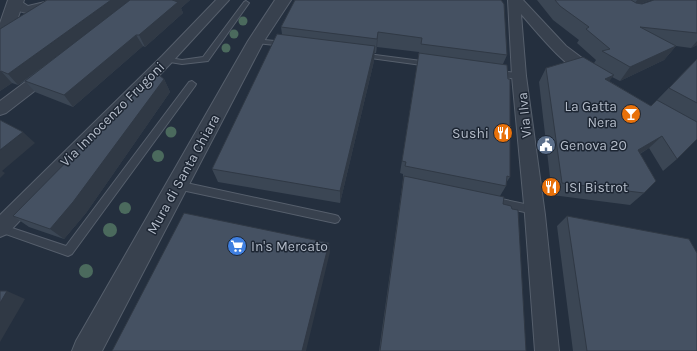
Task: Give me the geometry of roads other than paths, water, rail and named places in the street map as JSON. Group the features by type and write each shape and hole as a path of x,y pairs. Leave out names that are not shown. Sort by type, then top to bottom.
{"street":[{"name":"Via Innocenzo Frugoni","path":"0,228 167,59 223,0"},
{"name":"Mura di Santa Chiara","path":"86,351 256,40 283,0"},
{"path":"515,0 578,65 605,81"},
{"name":"Via Ilva","path":"515,0 519,76 534,210 547,351"},
{"path":"16,1 19,8 26,10 57,2"},
{"path":"2,36 16,1"},
{"path":"2,36 57,2"},
{"path":"517,43 532,34 545,32"},
{"path":"0,109 62,62"}],"lane":[{"path":"167,59 182,62 205,59 246,3"},
{"path":"256,40 297,46"},
{"path":"358,54 436,65"},
{"path":"489,73 519,76"},
{"name":"Via Innocenzo Frugoni","path":"0,228 68,251 192,84"},
{"path":"177,185 335,219"},
{"path":"483,199 534,210"}],"place":[{"name":"La Gatta Nera","path":"631,114"},
{"name":"Sushi","path":"503,133"},
{"name":"Genova 20","path":"546,145"},
{"name":"ISI Bistrot","path":"551,187"},
{"name":"In's Mercato","path":"237,246"}]}
